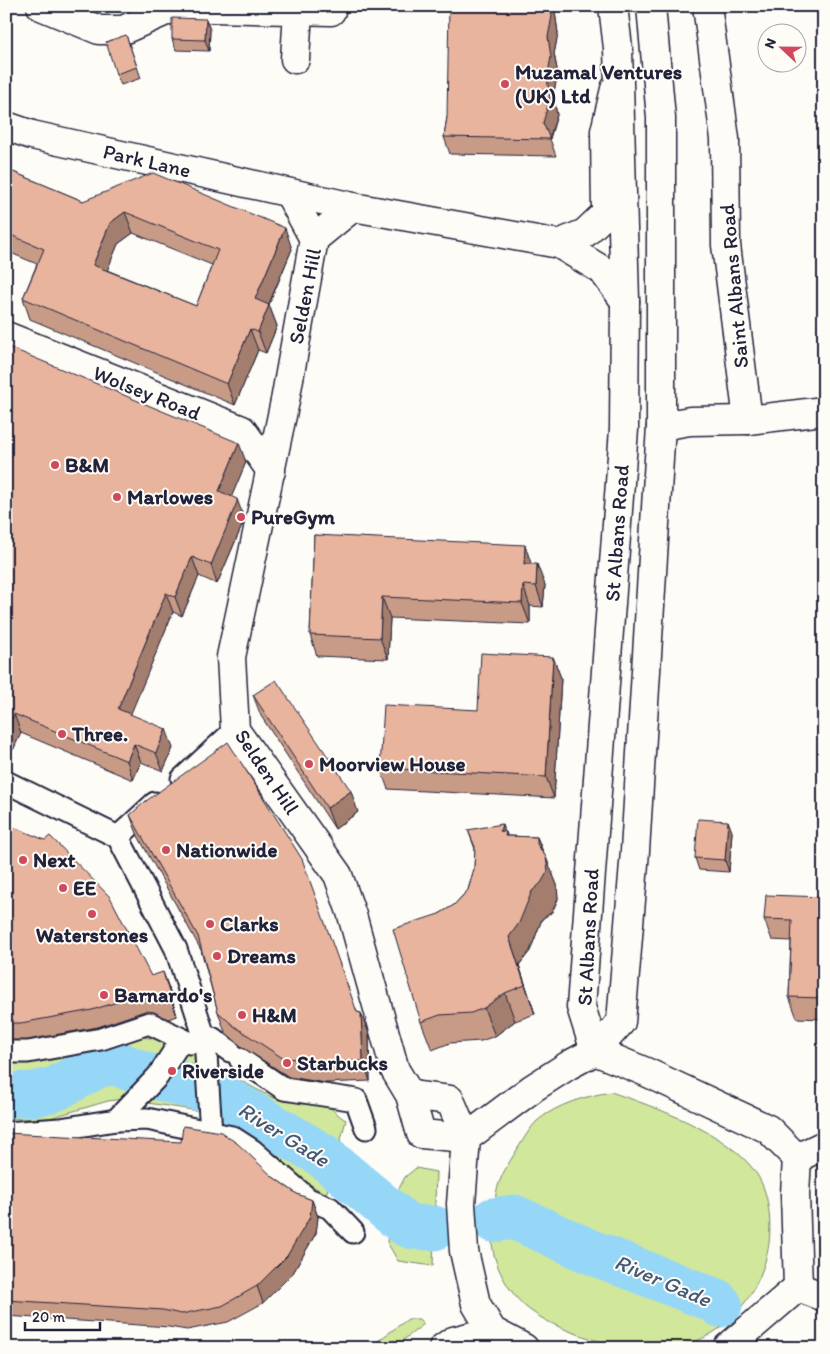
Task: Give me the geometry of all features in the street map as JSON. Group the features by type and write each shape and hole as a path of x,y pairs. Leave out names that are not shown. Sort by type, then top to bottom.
{"main road":[{"path":"41,6 98,30 122,30 175,6 331,11"},
{"name":"St Albans Road","path":"595,1051 581,1007 620,492 625,360 618,71 613,6"},
{"name":"St Albans Road","path":"595,1051 621,1022 635,851 661,426 661,118 651,6"},
{"name":"Saint Albans Road","path":"707,6 725,138 726,245 748,420"},
{"path":"295,59 298,10"},
{"path":"559,244 585,233 606,214 605,131 618,71"},
{"name":"Park Lane","path":"6,126 32,135 353,207 559,244"},
{"path":"289,193 314,240"},
{"name":"Selden Hill","path":"353,207 314,240 286,401 231,657 235,730 338,875 352,915 395,1070 410,1095 421,1134 466,1138"},
{"path":"559,244 602,270 625,301"},
{"name":"Wolsey Road","path":"6,336 242,430"},
{"path":"625,360 646,424 661,426 690,421 748,420 824,411"},
{"path":"271,471 242,430 286,401"},
{"path":"605,698 628,636 644,458 661,426"},
{"path":"466,1138 533,1088 568,1065 595,1051 646,1072 768,1129 797,1158 798,1288"},
{"path":"410,1095 450,1100 466,1138 461,1204 464,1251 476,1304 487,1339"},
{"path":"797,1158 824,1145"},
{"path":"798,1288 824,1296"},
{"path":"727,1348 798,1288"},
{"path":"443,1348 453,1341 487,1339 524,1348"}],"street":[{"path":"118,837 235,730"},
{"path":"10,791 118,837 176,949 205,1039 211,1133"},
{"path":"6,1052 28,1052 101,1039 149,1023 190,1043 212,1038 284,1089 356,1100 366,1128"},
{"path":"116,1120 158,1076 182,1039"},
{"path":"6,1133 60,1129 116,1120 147,1119 232,1137 252,1150 308,1199 330,1208 353,1232"}],"green space":[{"path":"134,1036 153,1039 189,1051 272,1097 325,1105 346,1120 327,1192 323,1193 301,1178 239,1122 199,1111 122,1099 108,1101 50,1118 6,1119 6,1063 71,1055 103,1047"},
{"path":"611,1092 648,1105 710,1134 744,1159 756,1173 765,1192 770,1226 768,1248 763,1269 753,1290 740,1309 723,1326 691,1343 654,1349 628,1347 595,1340 572,1332 540,1317 524,1305 510,1290 496,1262 492,1241 495,1229 497,1188 505,1170 527,1134 537,1121 563,1105 582,1098"},
{"path":"416,1168 436,1172 433,1266 398,1261 387,1242 391,1204 405,1177"},
{"path":"408,1319 419,1319 424,1324 393,1348 368,1348"}],"building":[{"name":"Muzamal Ventures (UK) Ltd","path":"449,6 550,6 552,16 548,37 551,57 547,78 550,98 543,123 550,139 444,137 447,117"},
{"path":"172,18 206,19 205,40 172,39"},
{"path":"126,35 137,67 116,74 106,42"},
{"path":"6,169 83,201 153,173 285,228 255,299 269,305 258,332 250,329 227,384 23,298 44,249 6,233","holes":["125,212 218,250 196,306 93,265 110,223"]},
{"path":"6,346 239,443 219,491 237,499 237,502 211,565 192,557 175,597 166,593 118,709 166,729 156,753 134,744 127,761 14,714 6,731"},
{"path":"314,535 525,545 524,564 537,564 536,586 523,585 522,603 382,597 380,638 310,635"},
{"path":"481,653 553,657 546,777 380,768 384,705 478,710"},
{"name":"Moorview House","path":"276,680 351,791 327,808 253,695"},
{"path":"228,742 302,859 357,1012 361,1013 363,1061 319,1062 281,1057 234,1026 218,1012 198,936 130,815 146,801"},
{"path":"698,819 728,821 725,860 695,858"},
{"path":"6,824 45,840 50,836 110,897 151,976 163,972 171,999 162,1002 148,995 139,995 92,1010 21,1023 6,1023"},
{"path":"502,824 500,831 506,832 505,836 537,837 537,844 546,857 548,871 541,883 532,891 519,923 509,937 525,985 505,993 484,1008 471,1013 440,1015 421,1022 393,929 439,914 454,905 468,890 474,869 475,847 468,830"},
{"path":"766,895 824,897 824,998 789,997 792,920 764,919"},
{"path":"183,1126 221,1132 238,1144 273,1177 297,1194 312,1200 310,1217 287,1256 257,1286 222,1306 181,1314 163,1310 6,1300 6,1133 181,1142"}],"waterway":[{"name":"River Gade","path":"6,1095 34,1094 55,1089 99,1065 116,1063 146,1075 217,1093 322,1155 405,1224 413,1227 434,1228"},
{"name":"River Gade","path":"493,1220 514,1217 591,1252 716,1301 720,1305"}],"place":[{"name":"Muzamal Ventures (UK) Ltd","path":"505,84"},
{"name":"B&M","path":"55,465"},
{"name":"Marlowes","path":"117,497"},
{"name":"PureGym","path":"241,517"},
{"name":"Three.","path":"62,734"},
{"name":"Moorview House","path":"309,764"},
{"name":"Nationwide","path":"166,850"},
{"name":"Next","path":"23,860"},
{"name":"EE","path":"63,888"},
{"name":"Waterstones","path":"92,914"},
{"name":"Clarks","path":"210,924"},
{"name":"Dreams","path":"217,956"},
{"name":"Barnardo's","path":"104,995"},
{"name":"H&M","path":"242,1015"},
{"name":"Starbucks","path":"287,1063"},
{"name":"Riverside","path":"172,1071"}]}
